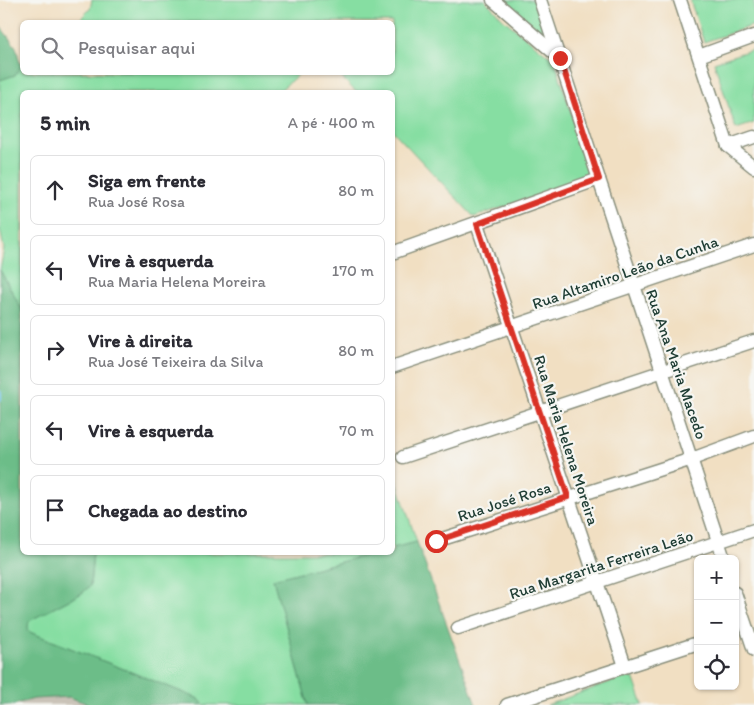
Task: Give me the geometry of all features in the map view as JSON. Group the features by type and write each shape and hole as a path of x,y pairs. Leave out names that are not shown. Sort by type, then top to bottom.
{"street":[{"path":"493,0 560,58"},
{"name":"Rua Ana Maria Macedo","path":"540,0 723,555"},
{"path":"680,0 728,146 754,167"},
{"path":"699,56 754,36"},
{"path":"728,146 754,137"},
{"path":"395,252 599,179"},
{"name":"Rua Maria Helena Moreira","path":"477,224 625,666"},
{"name":"Rua Altamiro Leão da Cunha","path":"395,366 754,245"},
{"path":"402,457 754,341"},
{"name":"Rua José Rosa","path":"436,541 568,497 692,459 754,436"},
{"name":"Rua Margarita Ferreira Leão","path":"458,628 754,530"},
{"path":"737,600 754,650"},
{"path":"507,705 694,644"}],"shaded area":[{"path":"69,697 91,705 11,705 34,699"}],"green space":[{"path":"92,0 485,0 504,20 555,61 591,178 474,217 395,133 395,90 354,90 339,75 395,75 395,20 79,20 90,9"},
{"path":"497,0 536,0 554,49"},
{"path":"690,0 754,0 754,25 704,42"},
{"path":"0,26 16,47 20,68 15,75 0,80"},
{"path":"754,49 754,123 736,129 714,62"},
{"path":"20,69 20,75 298,75 280,90 20,90 20,306 0,270 4,249 0,229 0,80 15,75"},
{"path":"0,270 20,306 20,555 93,555 90,586 82,593 29,621 27,631 197,698 205,705 91,705 69,697 34,699 11,705 0,705"},
{"path":"395,477 417,542 395,548"},
{"path":"417,542 476,705 308,705 273,579 368,555 395,555 395,548"},
{"path":"93,555 368,555 273,579 308,705 205,705 197,698 27,631 29,621 82,593 90,586"},
{"path":"632,674 643,705 547,705"}],"waterway":[{"path":"0,392 0,399"}],"route":[{"path":"436,541 568,497 477,224 599,179 560,58"}]}
